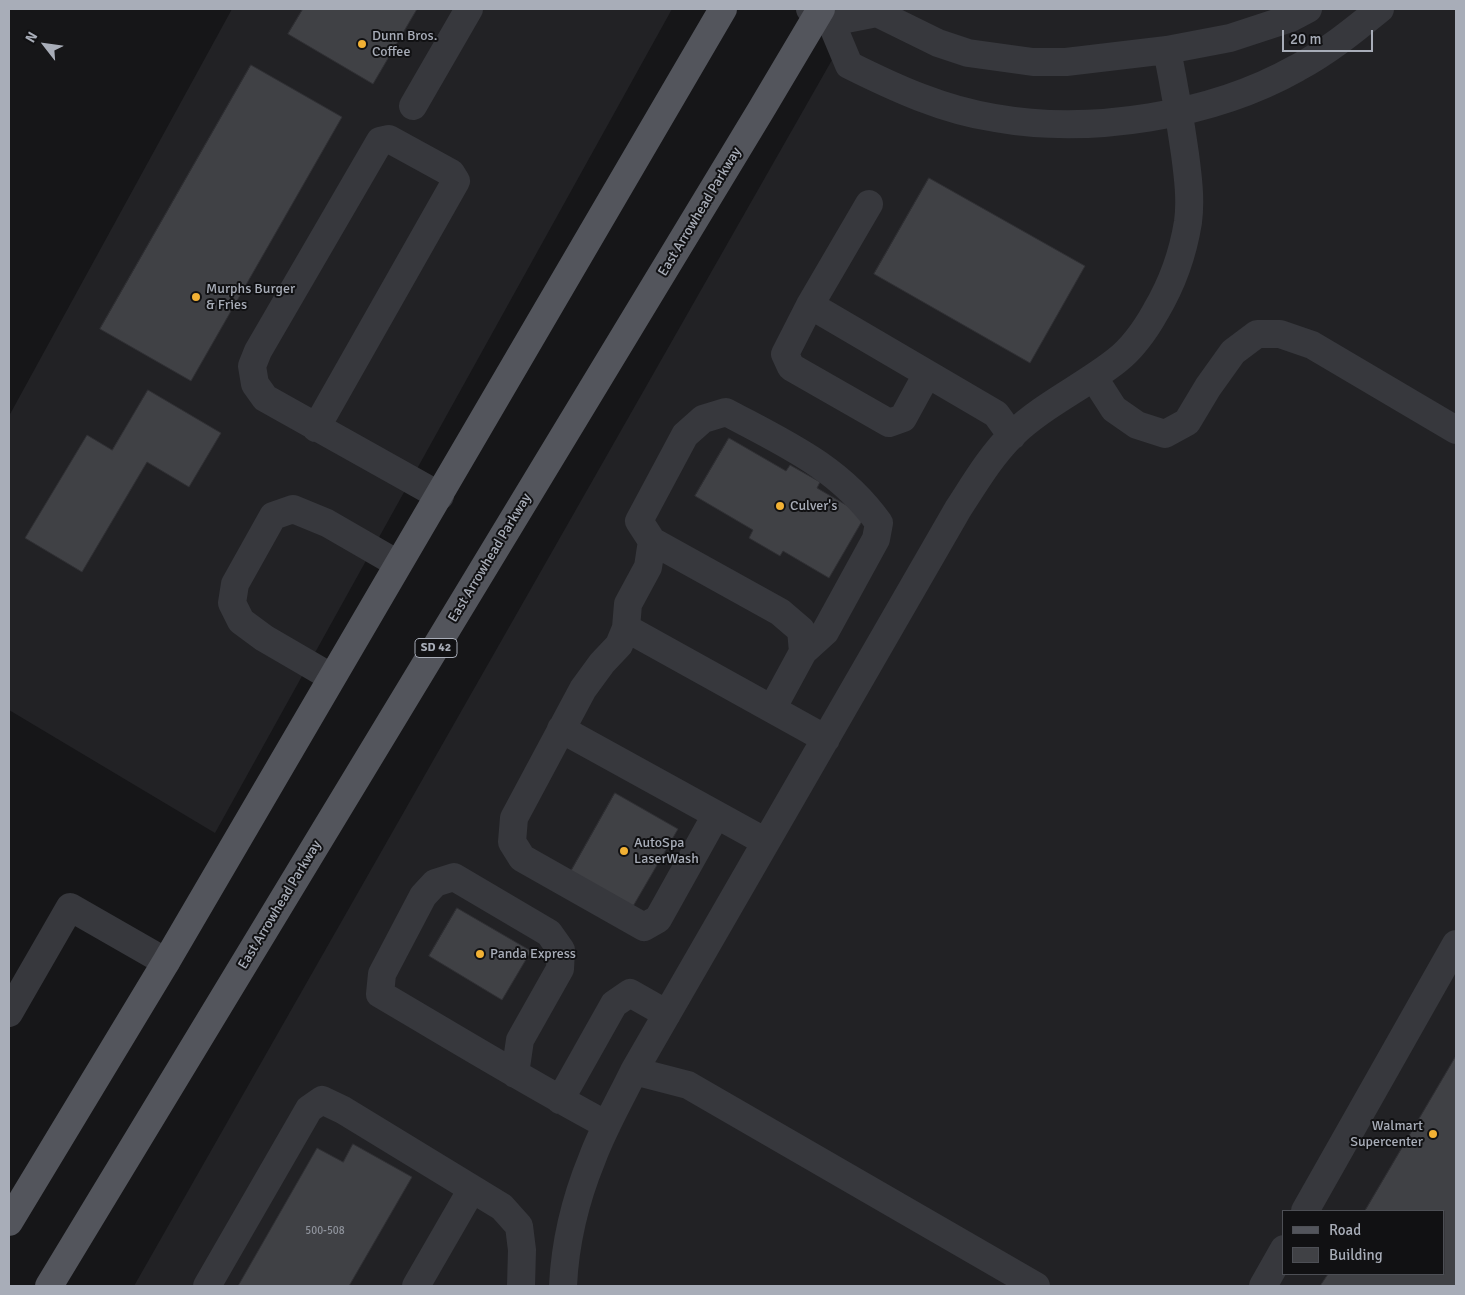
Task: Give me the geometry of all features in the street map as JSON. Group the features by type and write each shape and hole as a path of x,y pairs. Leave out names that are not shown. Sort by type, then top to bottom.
{"main road":[{"path":"9,1222 166,962 723,9"},
{"name":"East Arrowhead Parkway","path":"49,1286 820,13"}],"street":[{"path":"413,106 469,9"},
{"path":"1308,9 1291,18 1230,38 1167,50 1066,62 1033,62 968,53 938,42 877,13 820,13 849,65 914,96 954,109 995,119 1038,123 1085,124 1130,120 1179,112 1250,90 1296,69 1340,41 1380,9"},
{"path":"563,1286 564,1265 578,1201 592,1159 634,1071 958,508 989,460 1012,436 1036,415 1094,378 1118,360 1137,340 1162,300 1183,248 1188,221 1189,197 1179,112 1167,50"},
{"path":"316,428 456,181 451,173 389,139 380,141 258,351 252,366 255,384 265,398 316,428 440,496"},
{"path":"869,204 810,305 785,354 791,367 888,423 903,418 927,374"},
{"path":"810,305 996,414 1012,436"},
{"path":"1094,378 1114,409 1137,425 1165,434 1187,422 1208,386 1233,352 1257,334 1280,334 1312,345 1456,430"},
{"path":"772,709 803,652 824,632 876,540 879,523 865,503 842,482 803,453 726,412 703,419 685,435 639,521 652,541 780,612 801,630 803,652"},
{"path":"331,677 264,638 241,621 232,603 234,584 273,516 293,509 327,523 398,564"},
{"path":"652,541 648,567 628,604 626,628 619,645 602,663 583,689 561,729 514,818 512,842 522,858 644,927 658,919 716,815"},
{"path":"626,628 826,739"},
{"path":"561,729 766,842"},
{"path":"515,1074 520,1040 560,969 561,950 549,933 454,877 434,883 423,896 382,974 380,994 515,1074 560,1100 607,1125"},
{"path":"9,1013 70,907 166,962"},
{"path":"1306,1210 1456,944"},
{"path":"560,1100 614,1004 630,993 667,1014"},
{"path":"634,1071 688,1085 1036,1286"},
{"path":"207,1286 309,1109 322,1100 343,1110 502,1208 519,1226 522,1250 521,1286"},
{"path":"416,1286 472,1189"},
{"path":"1263,1286 1282,1253"}],"shaded area":[{"path":"232,9 672,9 215,833 9,710 9,416"},
{"path":"861,9 1456,9 1456,1286 134,1286"}],"building":[{"path":"303,9 417,9 373,84 288,34"},
{"path":"251,65 342,117 191,381 100,329"},
{"path":"929,178 1085,266 1030,363 874,274"},
{"path":"148,390 221,433 189,487 147,462 82,572 25,538 87,435 112,450"},
{"name":"Culver's","path":"729,438 786,471 790,465 820,482 817,488 865,516 829,578 783,551 780,556 749,538 753,530 695,496"},
{"name":"AutoSpa LaserWash","path":"615,793 678,829 632,908 570,873"},
{"name":"Panda Express","path":"457,908 531,951 502,1000 429,956"},
{"name":"Walmart Supercenter","path":"1456,1056 1456,1286 1320,1286 1327,1275 1445,1275 1445,1210 1366,1210"},
{"path":"353,1144 412,1177 349,1286 238,1286 317,1148 343,1162"}],"place":[{"name":"Dunn Bros. Coffee","path":"362,44"},
{"name":"Murphs Burger & Fries","path":"196,297"},
{"name":"Culver's","path":"780,506"},
{"name":"AutoSpa LaserWash","path":"624,851"},
{"name":"Panda Express","path":"480,954"},
{"name":"Walmart Supercenter","path":"1433,1134"}]}
